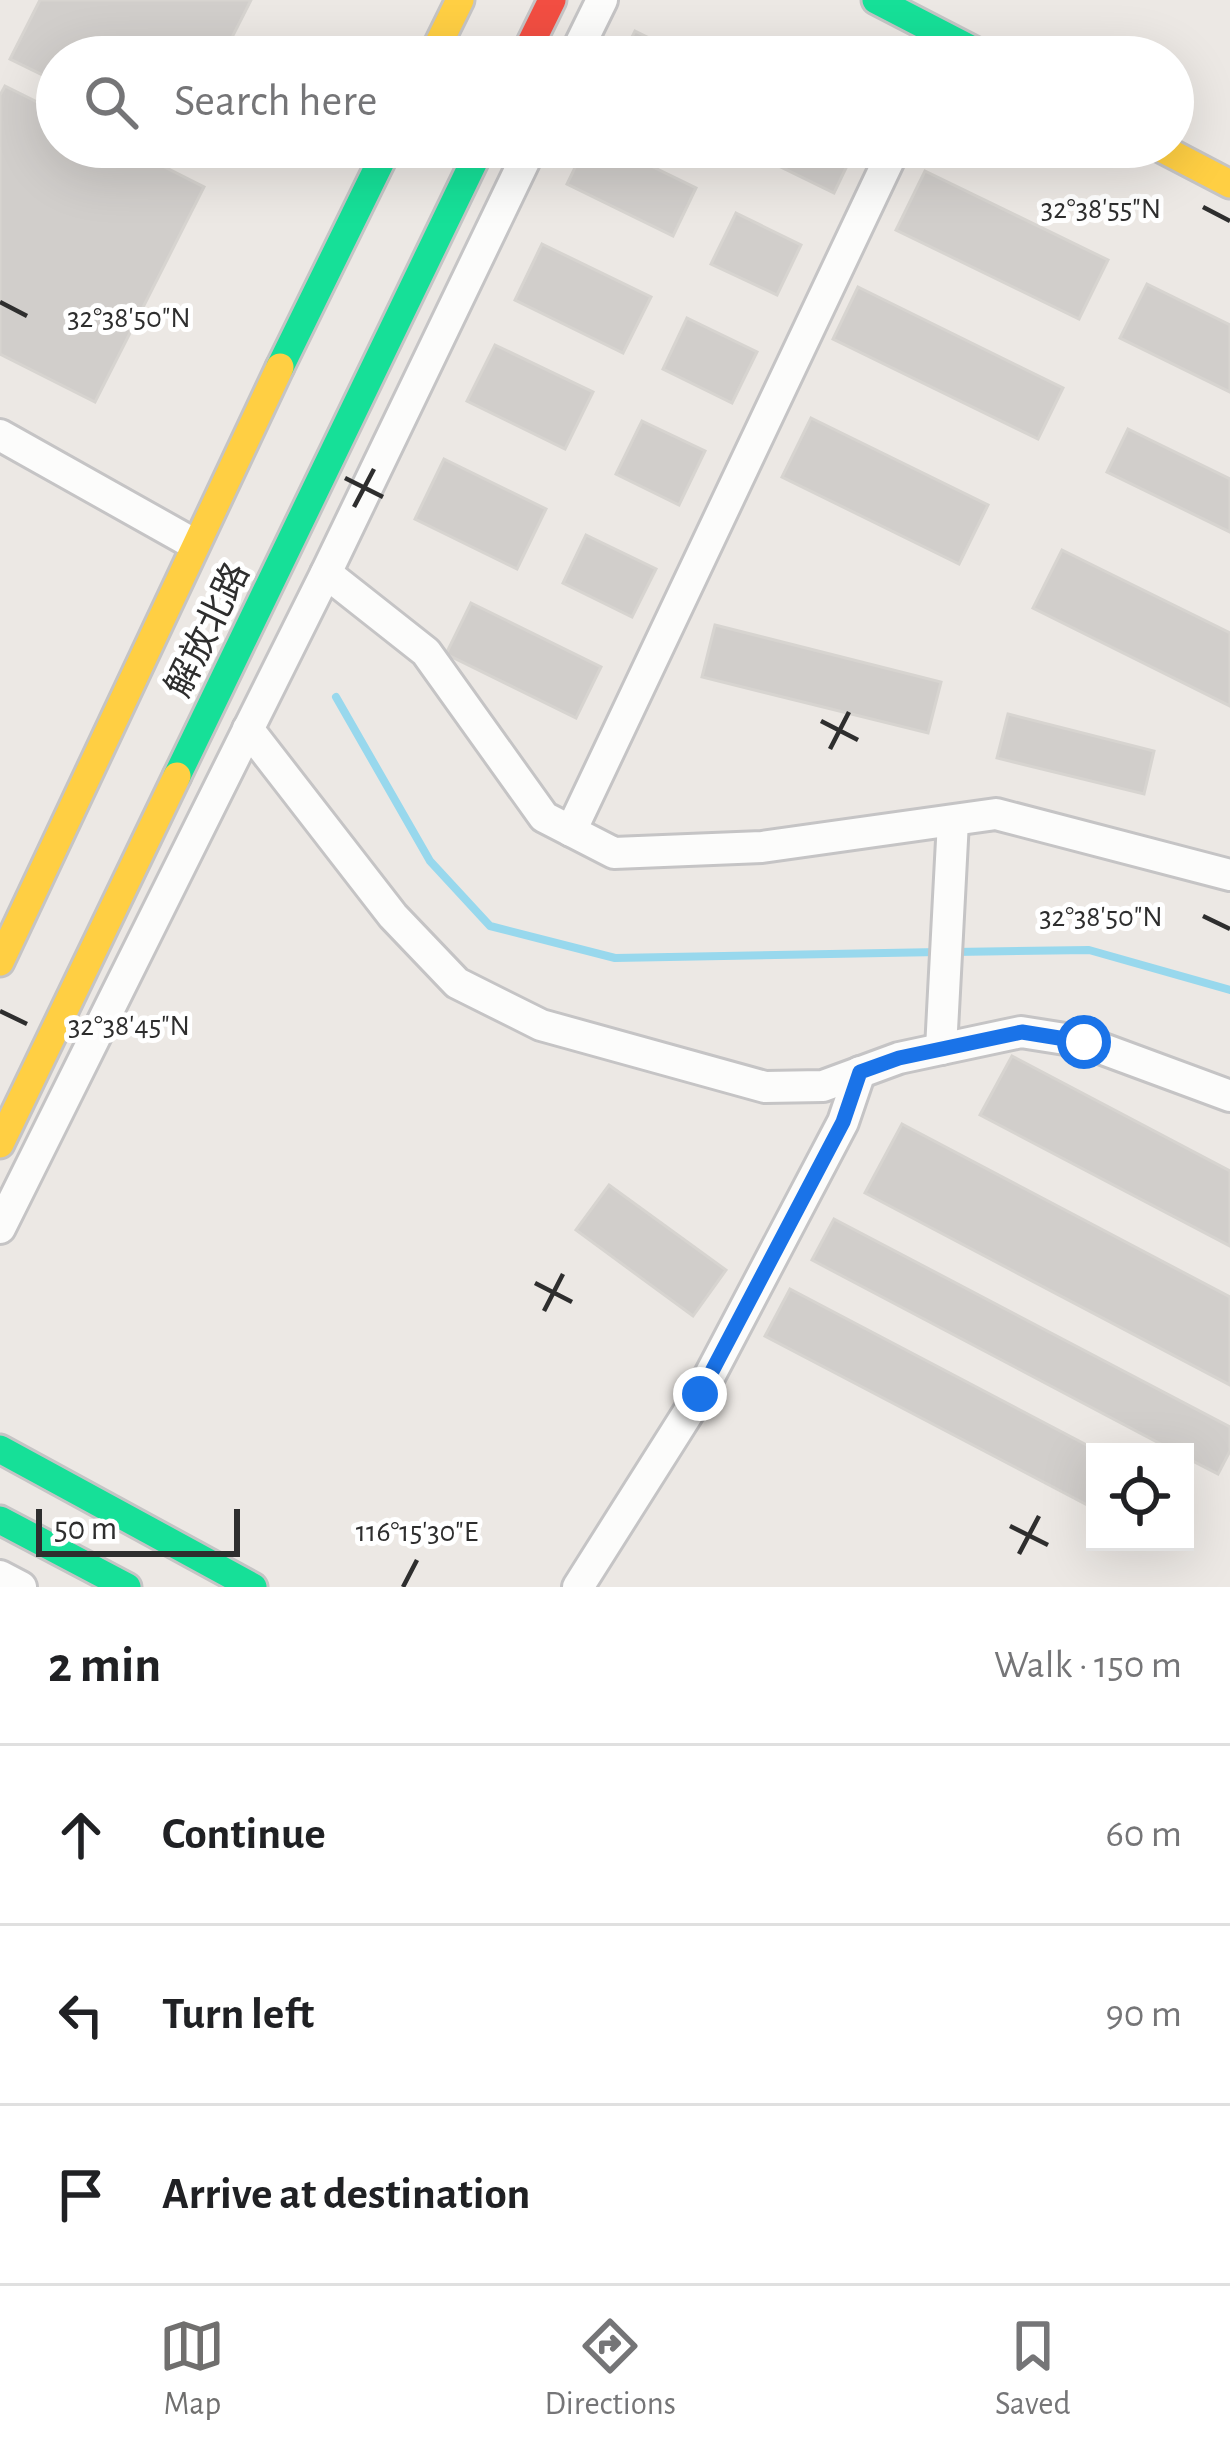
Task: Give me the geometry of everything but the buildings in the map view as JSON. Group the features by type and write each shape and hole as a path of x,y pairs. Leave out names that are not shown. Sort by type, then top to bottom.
{"main road":[{"path":"442,36 460,0"},
{"path":"534,36 552,0"},
{"path":"876,0 927,36"},
{"path":"1194,165 1230,184"},
{"name":"解放北路","path":"0,962 194,544 378,168"},
{"name":"解放北路","path":"0,1144 471,168"},
{"path":"0,1449 253,1587"},
{"path":"0,1520 127,1587"}],"street":[{"path":"584,36 602,0"},
{"path":"0,1228 326,573 521,168"},
{"path":"571,830 885,168"},
{"path":"0,435 194,544"},
{"path":"326,573 426,652 544,817 614,853 762,848 996,814 1230,875"},
{"path":"248,729 393,916 458,983 541,1025 765,1087 823,1086 941,1049 1022,1032 1084,1042 1230,1096"},
{"path":"941,1049 953,821"},
{"path":"578,1587 700,1394 843,1122 860,1072"},
{"path":"0,1576 21,1587"}],"waterway":[{"path":"336,697 430,861 490,926 615,958 939,952"},
{"path":"954,952 1089,950 1230,990"}],"traffic: fast":[{"path":"876,0 945,36"},
{"path":"280,367 378,168"},
{"path":"177,776 471,168"},
{"path":"0,1449 253,1587"},
{"path":"0,1520 127,1587"}],"traffic: slow":[{"path":"442,36 460,0"},
{"path":"1194,165 1230,184"},
{"path":"0,962 280,367"},
{"path":"0,1144 177,776"}],"traffic: jam":[{"path":"534,36 552,0"}],"route":[{"path":"700,1394 843,1122 860,1072 899,1058 1022,1032 1084,1042"}]}
